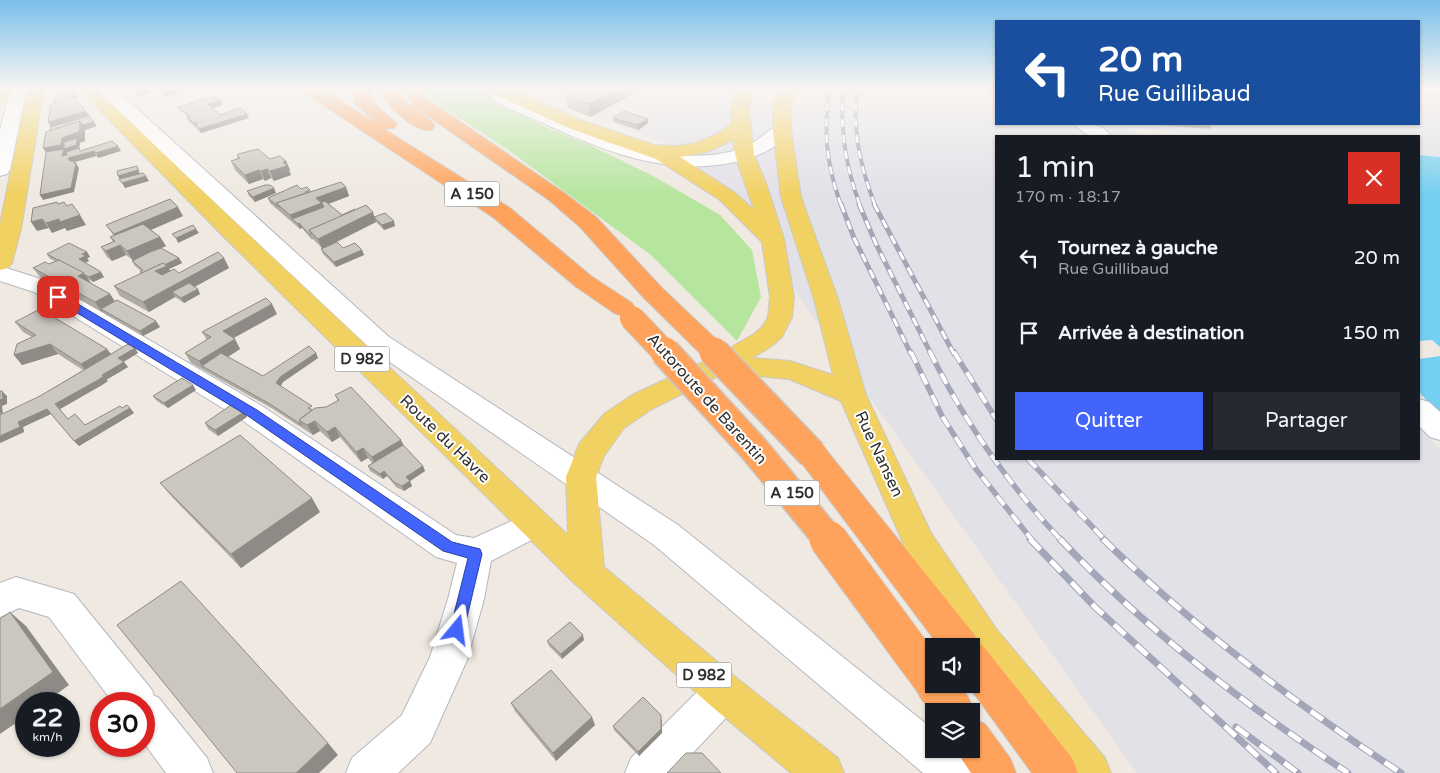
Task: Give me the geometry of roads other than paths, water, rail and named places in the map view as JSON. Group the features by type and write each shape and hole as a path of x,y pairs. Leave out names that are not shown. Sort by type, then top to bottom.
{"highway":[{"name":"A 150","path":"365,123 502,213 583,281 627,313"},
{"path":"386,123 518,215 595,276 627,313"},
{"name":"A 150","path":"421,123 584,236 653,292"},
{"path":"450,123 556,196 588,222 653,292"},
{"name":"Autoroute de Barentin","path":"653,292 812,454 955,638"},
{"name":"Autoroute de Barentin","path":"627,313 720,409 794,496 871,595 925,671"},
{"path":"980,671 1057,773"},
{"path":"980,751 995,773"}],"main road":[{"path":"0,263 5,230 28,123"},
{"name":"Route du Havre","path":"121,123 587,574 724,692 823,773"},
{"path":"574,123 651,150 727,196 773,240 826,299"},
{"name":"Rue Nansen","path":"782,123 791,197 826,299 852,395 919,542 984,642 1090,773"},
{"path":"587,574 581,477 590,452 614,421 717,357 763,340 773,331 780,317 782,297 773,240 756,183 744,155 741,126"},
{"path":"651,150 675,152 703,147 726,138 741,126"},
{"path":"717,357 790,370 810,376 852,395"}],"street":[{"path":"0,170 11,123"},
{"path":"141,123 380,343 666,535 955,773"},
{"path":"558,123 613,148 636,155 672,161 706,161 744,155 761,147 782,130"},
{"path":"1084,125 1100,135"},
{"path":"0,273 42,287 252,413 448,547 476,554 534,524"},
{"path":"1420,410 1440,428"},
{"path":"367,773 416,729 448,660 466,599 476,554"},
{"path":"0,602 16,592 61,605 129,692"},
{"path":"646,773 724,692"},
{"path":"155,725 192,773"}],"water":[{"path":"1420,155 1440,157 1440,416 1420,393"}],"railway":[{"path":"827,123 829,161 841,205"},
{"path":"842,123 847,161 860,205"},
{"path":"856,123 861,162 875,205"},
{"path":"841,204 854,238 911,354"},
{"path":"859,204 876,244 957,403 1005,474 1061,540"},
{"path":"874,204 954,354"},
{"path":"911,352 942,416 975,468 1032,540"},
{"path":"954,352 995,417"},
{"path":"1029,460 1105,540"},
{"path":"1030,539 1095,607 1276,773"},
{"path":"1103,539 1209,634 1284,692 1401,773"},
{"path":"1061,540 1161,635 1234,693 1348,773"},
{"path":"1236,727 1298,773"}]}
